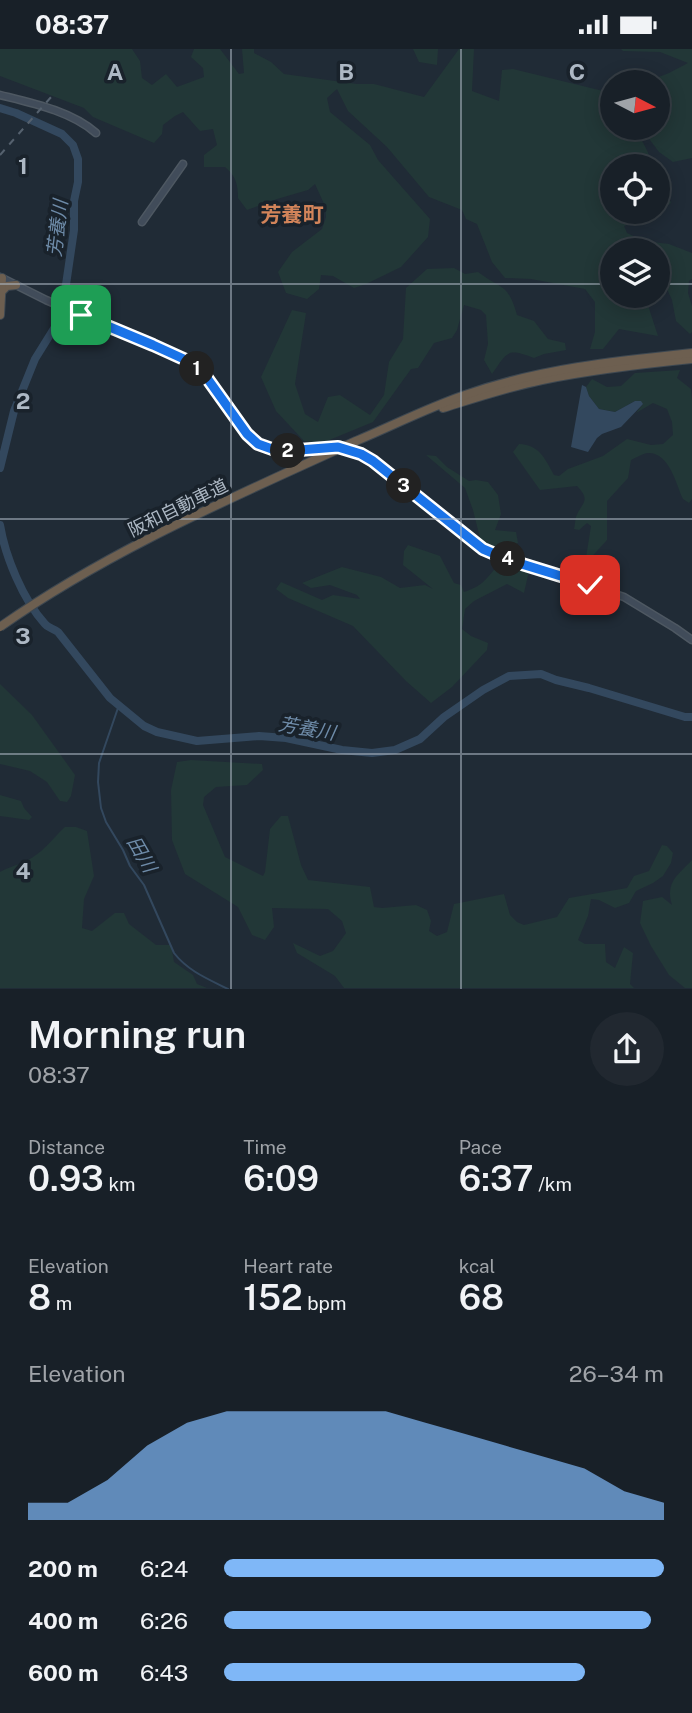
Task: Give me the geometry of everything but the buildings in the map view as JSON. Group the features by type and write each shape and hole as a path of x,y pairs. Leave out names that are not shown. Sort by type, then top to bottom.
{"highway":[{"path":"0,315 1,278"},
{"path":"2,291 8,286 16,285"},
{"name":"阪和自動車道","path":"0,627 41,598 192,518 356,441 464,395 510,381 594,365 688,357"}],"main road":[{"path":"0,95 59,112 88,126 96,133"},
{"path":"142,222 183,164"},
{"path":"1,278 186,360 207,378 247,434 258,444 286,451 338,447 361,454 483,549 624,597 692,640"}],"green space":[{"path":"0,49 132,49 140,61 142,78 152,85 166,74 177,87 204,77 203,68 191,57 194,49 220,49 239,74 244,73 242,49 254,49 254,53 271,62 284,74 374,84 424,97 459,49 474,49 472,91 499,101 502,70 513,69 600,90 600,140 641,140 649,154 600,154 600,224 629,224 624,226 627,233 638,238 600,238 600,308 649,308 658,336 619,329 603,349 590,349 595,332 595,302 585,289 531,279 505,278 492,262 477,224 466,219 462,210 429,197 387,147 348,111 337,89 327,98 330,112 370,145 378,160 430,219 428,237 401,267 366,284 354,288 333,276 321,275 319,289 307,299 286,293 278,272 292,252 322,229 326,217 325,206 315,184 308,190 247,210 238,198 236,181 229,170 225,167 204,167 204,155 217,145 213,129 200,131 183,112 163,125 162,134 154,143 93,117 84,108 0,76"},
{"path":"413,49 438,49 437,65 419,62"},
{"path":"621,49 692,49 692,158 673,162 670,154 662,154 650,140 670,140 670,72 688,63 660,52"},
{"path":"670,244 692,253 692,279 689,281 688,293 692,306 690,334 676,321 672,300"},
{"path":"454,268 465,274 478,272 503,288 517,315 534,321 548,339 565,343 566,350 534,358 518,353 509,354 492,374 484,360 488,344 486,315 481,310 464,305 452,338 434,343 418,368 411,369 373,422 322,443 304,441 276,411 261,377 292,310 306,313 295,384 305,414 318,422 328,397 340,395 370,415 384,395 389,362 403,339 406,288 427,269"},
{"path":"680,370 677,378 691,389 692,499 689,503 683,499 671,470 661,457 647,453 631,460 628,478 607,501 607,540 585,564 591,526 587,523 579,530 574,529 584,495 577,486 540,490 513,452 519,444 532,447 541,454 554,475 559,476 568,469 603,456 627,439 651,445 663,444 673,435 667,409 653,403 636,413 643,404 635,401 615,412 599,409 586,387 592,379 607,387 621,386 635,373"},
{"path":"426,455 436,456 447,467 469,481 488,482 498,495 501,514 495,530 516,532 518,543 496,551 481,542 465,488"},
{"path":"408,545 440,556 454,583 461,585 464,592 481,584 500,563 529,571 524,593 507,584 474,601 465,609 462,629 488,643 487,650 452,687 431,703 353,626 288,598 276,589 281,582 322,600 333,595 360,599 357,595 330,585 311,588 302,583 342,567 381,577 400,588 425,585 433,589 403,565 404,551"},
{"path":"0,684 32,715 75,775 71,796 67,802 60,801 47,782 30,771 0,764"},
{"path":"191,760 262,764 263,770 247,785 216,787 204,797 203,805 225,857 263,876 270,829 281,816 288,816 301,865 308,880 370,887 374,907 416,905 427,910 431,921 429,931 437,936 447,932 454,904 504,894 510,915 517,922 524,925 557,917 569,898 627,888 634,876 649,871 662,845 667,846 673,853 671,863 663,876 636,891 629,903 615,908 591,899 588,916 578,940 585,944 605,944 606,962 615,968 624,947 633,953 630,984 634,988 344,988 335,976 297,953 293,943 320,956 333,951 346,933 342,921 328,909 272,908 274,927 265,940 252,935 238,907 185,874 172,840 171,790 177,762"},
{"path":"0,795 21,801 32,817 29,820 0,816"},
{"path":"65,827 87,831 94,876 84,899 82,928 92,931 115,913 124,913 129,924 156,945 171,945 174,962 193,975 197,984 207,988 0,988 0,872 37,854"},
{"path":"692,860 692,988 685,988 669,975 640,923 643,901 662,897 672,905 672,885"}],"water":[{"path":"582,385 586,387 599,409 615,412 635,401 641,401 643,404 621,427 597,438 588,452 571,447"}],"waterway":[{"name":"芳養川","path":"0,108 62,134 73,145 78,159 74,230 63,305 58,322 35,359 14,411 0,468"},
{"name":"芳養川","path":"0,525 16,577 37,614 46,625 58,632 110,698 144,726 157,732 197,741 259,736 286,738 342,750 372,753 395,750 420,739 444,717 509,676 541,674 692,717"},
{"name":"田川","path":"119,705 99,763 101,808 106,822 130,866 144,885 174,953 192,970 228,989"}],"railway":[{"path":"0,155 52,96"}],"district":[{"name":"芳養町","path":"292,215"}],"route":[{"path":"81,315 195,366 207,378 247,434 258,444 286,451 338,447 361,454 483,549 509,560 590,585"}]}
